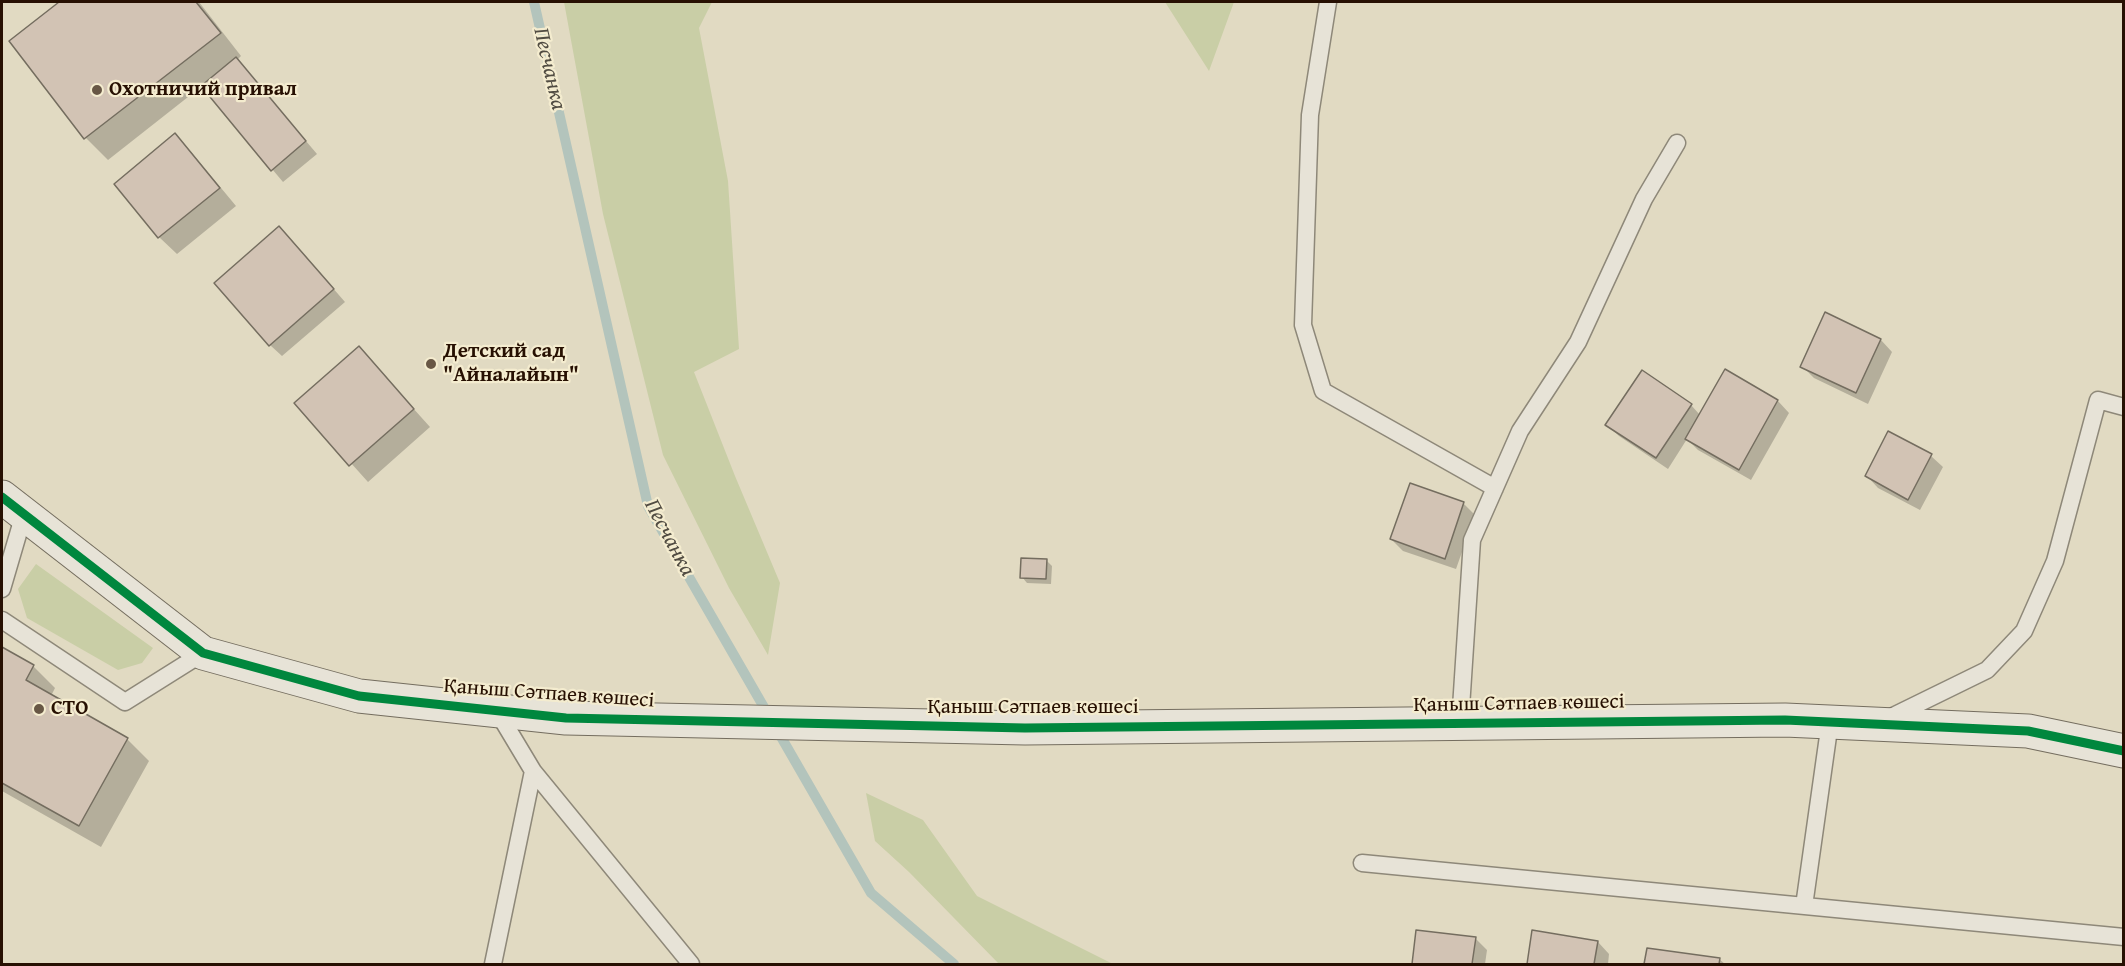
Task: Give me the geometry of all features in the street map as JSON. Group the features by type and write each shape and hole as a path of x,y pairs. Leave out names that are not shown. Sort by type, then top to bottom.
{"street":[{"name":"Қаныш Сәтпаев көшесі","path":"13,505 203,653 359,696 566,718 1025,728 1773,720 2028,731 2124,751"}],"lane":[{"path":"1328,2 1310,116 1303,325 1323,391 1495,488"},
{"path":"1460,723 1472,540 1520,431 1578,342 1644,199 1677,143"},
{"path":"1877,724 1987,670 2025,631 2055,561 2098,400 2124,407"},
{"path":"2,589 13,505"},
{"path":"2,620 125,702 203,653"},
{"path":"497,711 533,771 691,964"},
{"path":"1804,906 1830,722"},
{"path":"493,964 533,771"},
{"path":"1362,863 2124,937"}],"green space":[{"path":"564,2 712,2 699,28 728,181 739,349 694,372 780,583 768,655 729,588 663,455 603,214"},
{"path":"1165,2 1234,2 1209,71"},
{"path":"36,564 153,648 142,663 118,670 27,618 18,589"},
{"path":"866,793 923,820 977,896 1113,964 999,964 909,872 875,841"}],"building":[{"name":"Охотничий привал","path":"59,2 196,2 221,33 84,139 9,41"},
{"path":"236,57 306,141 271,171 201,86"},
{"path":"175,133 220,188 158,238 114,184"},
{"path":"279,226 334,289 269,346 214,283"},
{"path":"1825,312 1881,339 1856,393 1800,367"},
{"path":"359,346 414,409 349,466 294,403"},
{"path":"1725,369 1778,400 1739,470 1685,439"},
{"path":"1642,370 1692,404 1656,458 1605,425"},
{"path":"1888,431 1932,454 1908,500 1865,476"},
{"path":"1410,483 1464,502 1445,559 1390,539"},
{"path":"1021,558 1047,559 1046,579 1020,578"},
{"name":"СТО","path":"2,647 34,665 26,680 128,738 79,826 2,783"},
{"path":"1416,930 1476,937 1472,964 1412,964"},
{"path":"1532,930 1598,941 1594,964 1527,964"},
{"path":"1647,948 1720,958 1719,964 1644,964"}],"waterway":[{"name":"Песчанка","path":"534,2 648,506 871,893 954,964"}],"cycle path":[{"path":"2,497 203,653 359,696 566,718 1025,728 1785,720 2028,731 2124,751"}],"place":[{"name":"Охотничий привал","path":"97,90"},
{"name":"Детский сад \"Айналайын\"","path":"431,364"},
{"name":"СТО","path":"39,709"}]}
